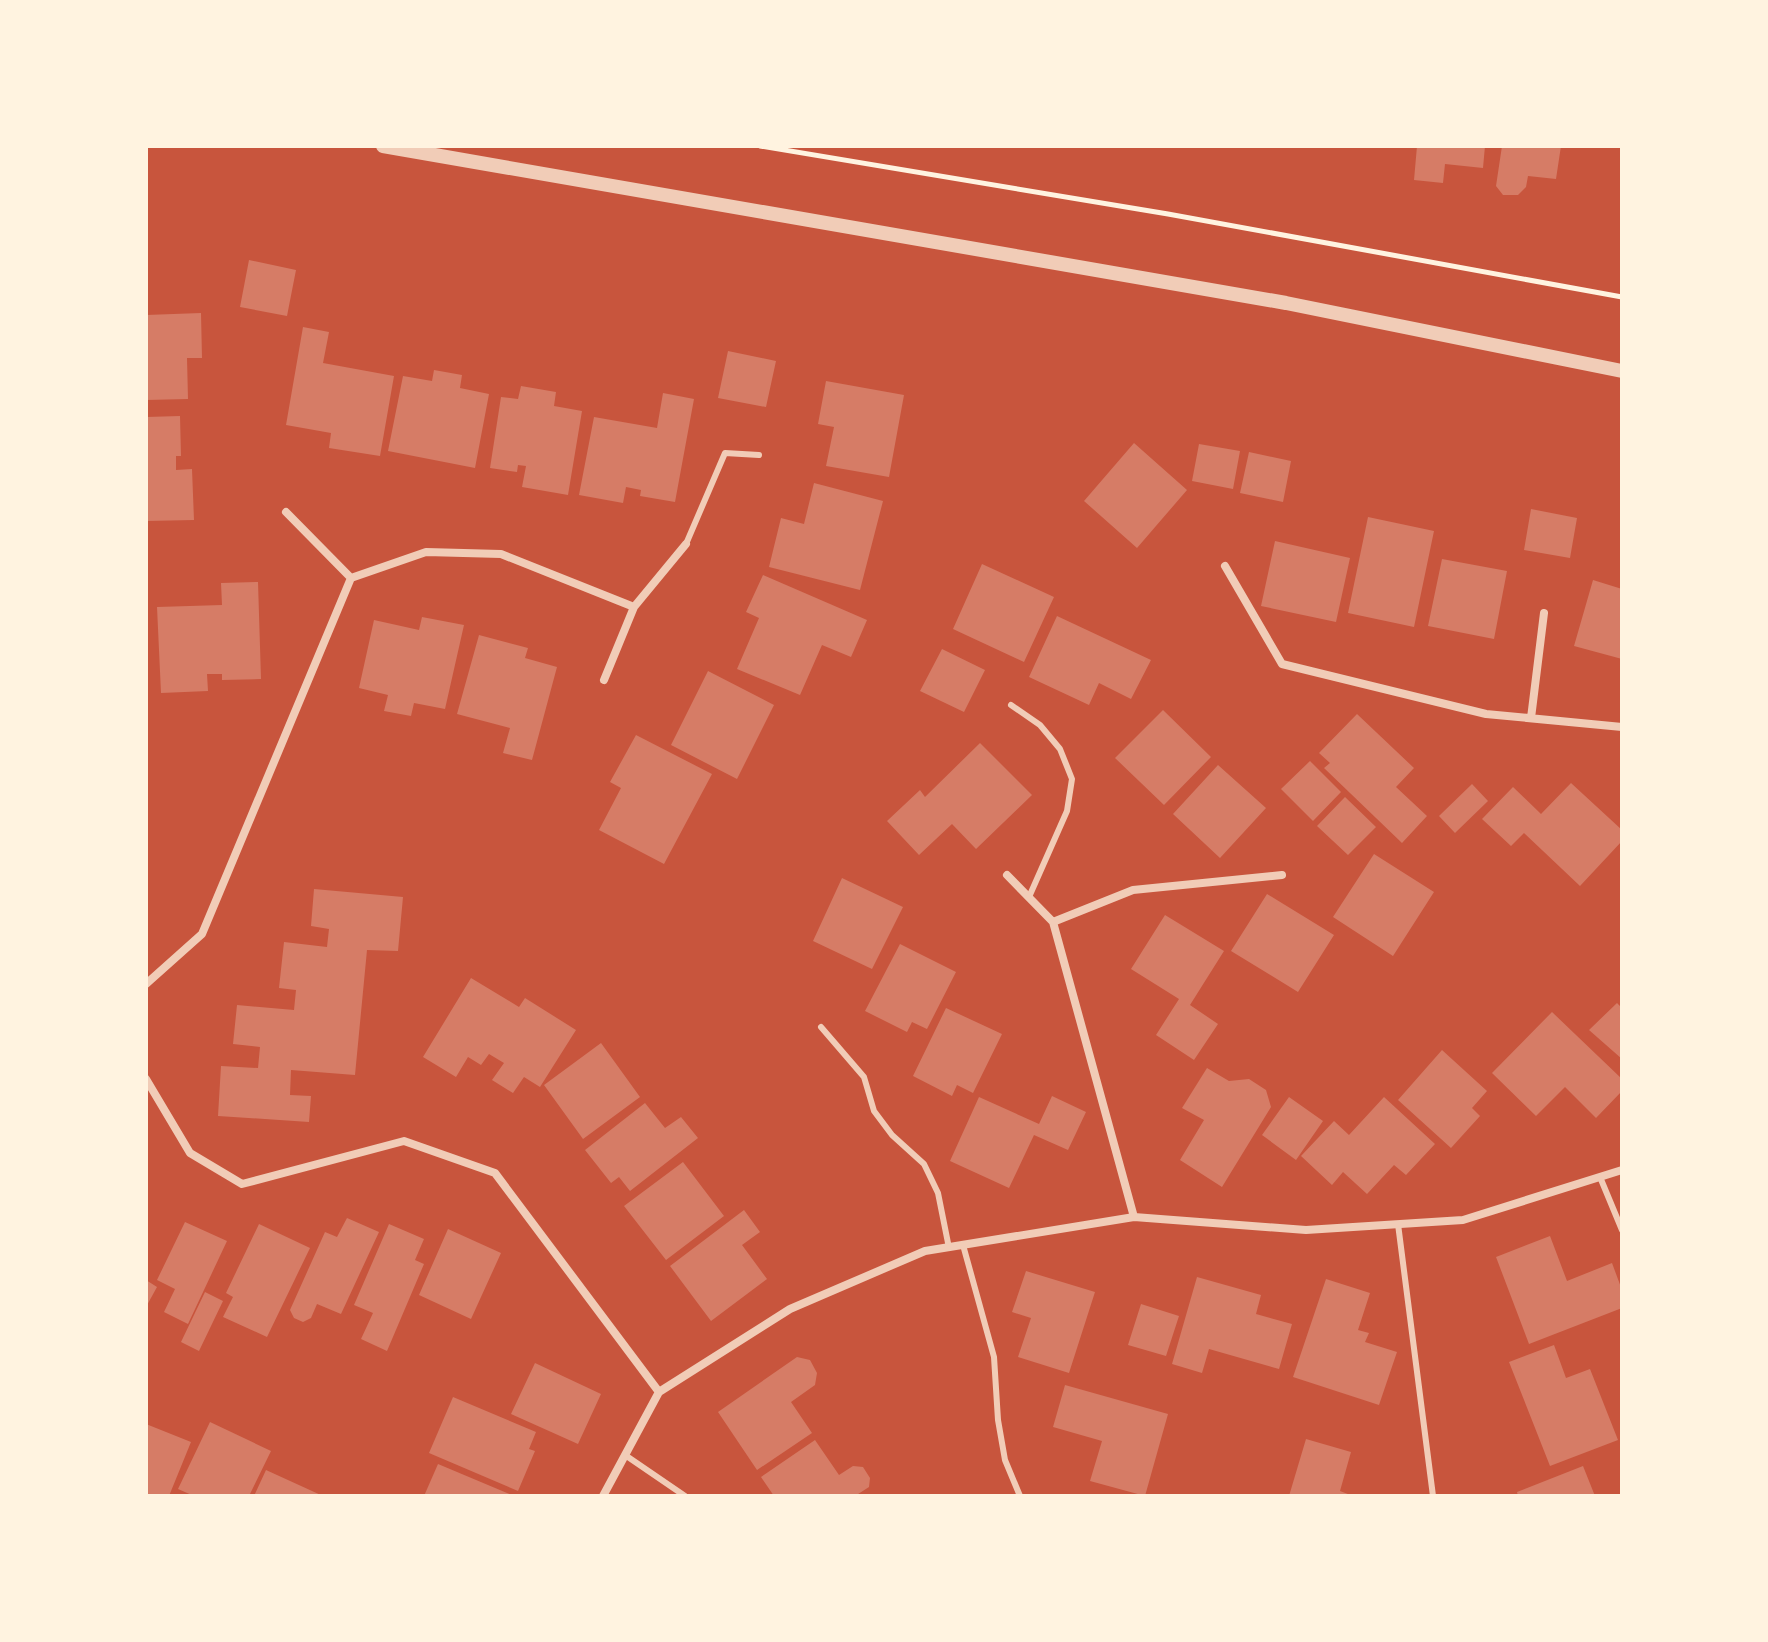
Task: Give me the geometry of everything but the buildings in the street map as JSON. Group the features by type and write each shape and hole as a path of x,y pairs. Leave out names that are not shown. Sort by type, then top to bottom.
{"street":[{"path":"383,146 1286,303 1622,371"},
{"path":"286,512 351,578"},
{"path":"604,680 634,607 686,544"},
{"path":"146,984 202,934 351,578 426,552 501,554 634,607"},
{"path":"1225,566 1282,664 1486,714 1622,727"},
{"path":"1531,718 1544,613"},
{"path":"1007,875 1053,922 1134,1217"},
{"path":"1053,922 1133,890 1282,875"},
{"path":"146,1079 190,1153 242,1184 404,1141 495,1173 659,1392"},
{"path":"603,1496 659,1392 790,1309 925,1251 1134,1217 1306,1230 1463,1220 1622,1170"}],"lane":[{"path":"686,544 725,453 759,455"},
{"path":"1011,705 1040,725 1060,749 1072,779 1067,811 1029,897"},
{"path":"821,1027 864,1077 874,1111 892,1135 924,1164 938,1193 949,1248"},
{"path":"1600,1177 1622,1230"},
{"path":"1398,1224 1433,1496"},
{"path":"963,1245 994,1357 998,1420 1005,1460 1020,1496"},
{"path":"625,1455 685,1496"}],"path":[{"path":"760,146 1168,214 1622,297"}]}
